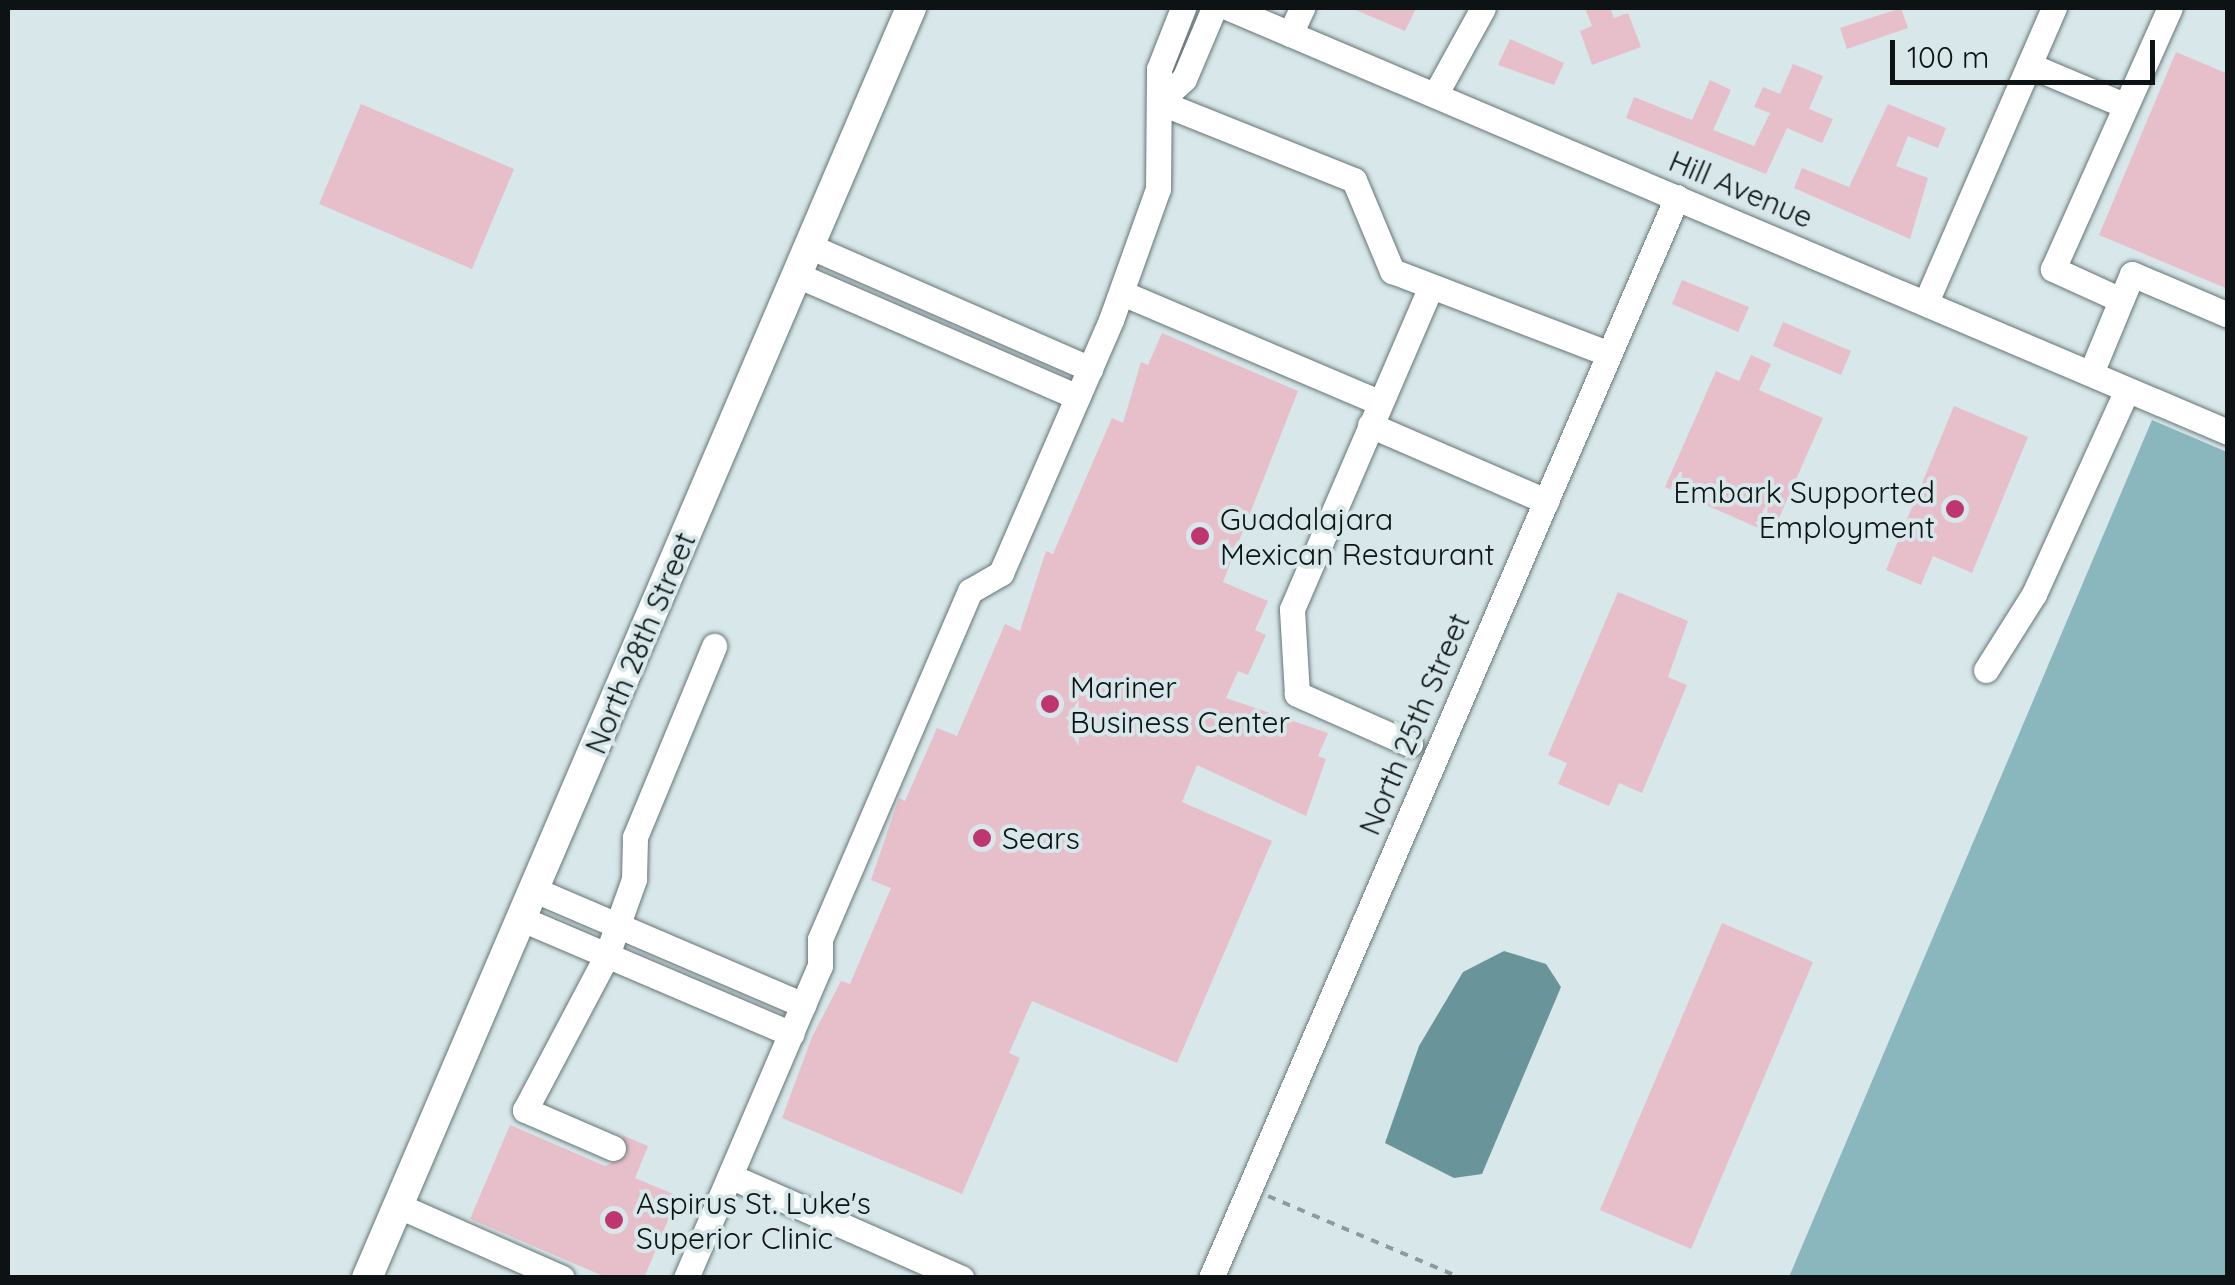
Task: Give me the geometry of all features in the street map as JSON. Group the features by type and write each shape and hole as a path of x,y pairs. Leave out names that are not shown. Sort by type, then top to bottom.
{"main road":[{"name":"North 28th Street","path":"367,1278 911,8"}],"street":[{"path":"686,1278 820,966 820,939 970,592 1001,572 1122,293 1158,189 1160,64 1183,8"},
{"path":"1159,102 1184,79 1214,8"},
{"name":"Hill Avenue","path":"1229,8 2228,432"},
{"path":"1290,34 1302,8"},
{"path":"1435,95 1483,8"},
{"path":"1926,302 2054,8"},
{"path":"2121,300 2054,270 2170,8"},
{"path":"2029,65 2124,105"},
{"path":"1159,102 1354,180 1392,270 1609,354"},
{"name":"North 25th Street","path":"1212,1278 1677,197"},
{"path":"809,246 1090,369"},
{"path":"2091,372 2132,274 2228,315"},
{"path":"797,275 1078,398"},
{"path":"1410,744 1298,694 1292,608 1431,286"},
{"path":"1122,293 1374,413 1546,501"},
{"path":"1986,670 2034,594 2127,390"},
{"path":"613,1148 525,1110 618,926 634,879 635,837 714,646"},
{"path":"535,890 803,1005"},
{"path":"522,920 791,1034"},
{"path":"730,1176 961,1278"},
{"path":"399,1206 562,1278"}],"path":[{"path":"1250,1188 1461,1278"}],"shaded area":[{"path":"2152,420 2227,452 2227,1277 1789,1277"},
{"path":"1504,951 1546,964 1561,987 1482,1174 1454,1178 1385,1143 1419,1046 1463,972"}],"building":[{"path":"1351,8 1416,8 1405,31"},
{"path":"1585,8 1610,8 1614,18 1628,13 1641,47 1592,65 1580,31 1592,26"},
{"path":"1901,8 1908,28 1847,49 1840,28"},
{"path":"1510,39 1564,63 1554,85 1498,65"},
{"path":"2176,52 2228,74 2228,289 2099,235"},
{"path":"1793,64 1823,76 1809,109 1833,119 1822,143 1787,128 1766,174 1626,118 1634,97 1692,120 1710,80 1731,90 1713,130 1754,146 1770,113 1754,107 1763,87 1780,94"},
{"path":"361,104 514,169 472,269 319,204"},
{"path":"1888,104 1946,128 1938,148 1908,136 1896,166 1928,178 1910,239 1794,188 1802,168 1849,187"},
{"path":"1682,280 1749,307 1738,332 1672,304"},
{"path":"1783,322 1851,351 1841,375 1773,346"},
{"path":"1162,333 1298,391 1223,582 1268,601 1255,630 1266,635 1248,675 1238,671 1226,698 1328,733 1318,756 1326,759 1306,816 1197,765 1182,802 1272,841 1177,1063 1032,1001 1009,1053 1020,1058 962,1194 782,1118 812,1037 841,981 850,984 891,888 871,880 899,798 905,801 937,728 957,736 1005,624 1020,631 1046,551 1053,554 1112,418 1123,423 1141,362 1148,365"},
{"path":"1751,355 1771,364 1759,390 1823,418 1772,534 1665,487 1716,371 1739,381"},
{"name":"Embark Supported Employment","path":"1954,406 2028,437 1972,573 1933,556 1921,585 1886,570"},
{"path":"1618,592 1688,621 1668,677 1687,685 1642,793 1619,783 1609,806 1558,784 1567,763 1548,755"},
{"path":"1722,923 1813,962 1691,1249 1600,1210"},
{"path":"510,1125 605,1166 627,1155 622,1135 648,1146 635,1178 678,1196 644,1278 608,1278 470,1219"}],"place":[{"name":"Embark Supported Employment","path":"1955,509"},
{"name":"Guadalajara Mexican Restaurant","path":"1200,536"},
{"name":"Mariner Business Center","path":"1050,704"},
{"name":"Sears","path":"982,838"},
{"name":"Aspirus St. Luke's Superior Clinic","path":"614,1220"}]}
